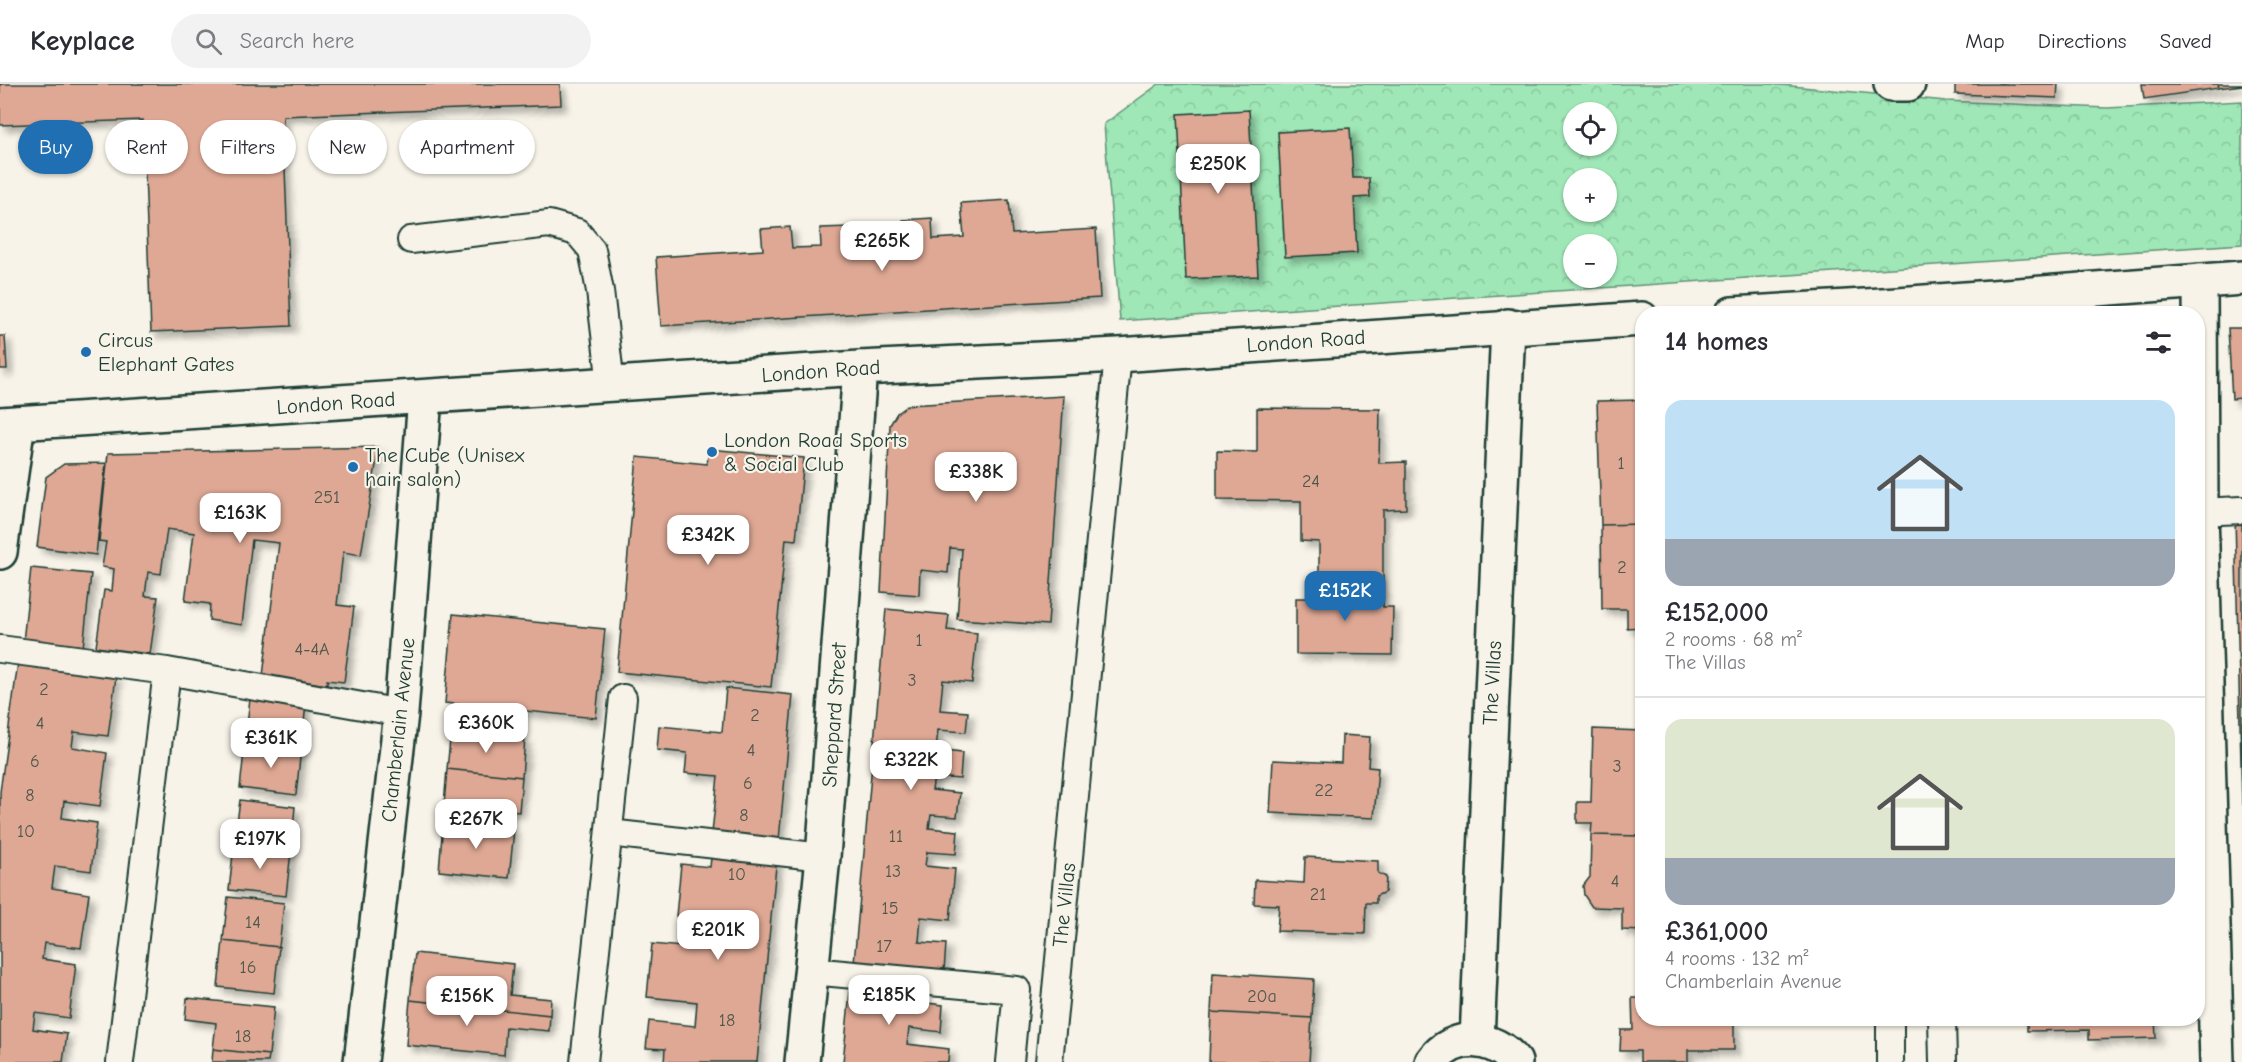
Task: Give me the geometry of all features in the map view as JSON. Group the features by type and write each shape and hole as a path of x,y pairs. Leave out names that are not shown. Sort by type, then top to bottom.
{"street":[{"path":"1891,84 1908,84"},
{"path":"1930,306 2242,278"},
{"path":"2200,281 2200,306"},
{"name":"London Road","path":"9,424 860,368 1118,355 1508,326 1635,319"},
{"name":"The Villas","path":"1477,1040 1508,326"},
{"name":"Sheppard Street","path":"801,1062 823,856 860,368"},
{"name":"Chamberlain Avenue","path":"361,1062 401,713 425,397"},
{"path":"0,552 9,424"},
{"path":"2205,812 2217,1062"},
{"path":"1432,1062 1446,1048 1461,1041 1477,1040 1495,1044 1509,1054 1515,1062"}],"lane":[{"path":"411,240 549,224 577,232 592,250 600,291 611,385"},
{"name":"The Villas","path":"1049,1062 1118,355"},
{"path":"2205,512 2242,510"},
{"path":"0,649 167,671 401,713"},
{"path":"120,1062 167,671"},
{"path":"584,1062 623,698"},
{"path":"609,833 823,856"},
{"path":"812,971 1017,990 1010,1062"},
{"path":"1890,1026 1890,1062"},
{"path":"1942,1026 1943,1062"}],"green space":[{"path":"1159,84 1770,84 1946,101 2107,108 2242,101 2242,244 1617,287 1617,234 1563,234 1563,288 1601,288 1120,321 1104,124"}],"building":[{"path":"0,84 560,84 561,105 283,116 283,120 200,120 200,174 285,174 291,326 151,332 145,174 188,174 188,120 18,120 18,124 0,125"},
{"path":"1955,84 2058,84 2057,98 1955,94"},
{"path":"2142,84 2218,84 2219,88 2144,99"},
{"path":"2218,84 2242,84 2242,85 2219,88"},
{"path":"1249,110 1258,276 1186,279 1178,114"},
{"path":"1350,128 1353,178 1369,178 1370,197 1354,198 1357,253 1285,257 1278,132"},
{"path":"1009,200 1012,234 1096,229 1100,298 661,326 656,257 763,250 761,229 790,227 792,248 821,247 820,228 850,227 852,244 904,241 903,220 932,218 933,239 964,237 961,203"},
{"path":"2228,328 2242,328 2242,411 2241,398 2232,399"},
{"path":"0,336 5,336 7,369 0,369"},
{"path":"1064,396 1048,625 957,619 962,549 950,548 948,573 920,570 919,595 881,592 890,425 897,413 908,405"},
{"path":"1635,400 1635,524 1601,525 1597,401"},
{"path":"1257,408 1380,409 1379,463 1406,462 1406,509 1383,510 1383,587 1319,586 1319,542 1301,541 1301,501 1217,500 1217,451 1257,452"},
{"path":"379,447 361,555 343,552 337,605 354,607 344,682 327,680 327,685 263,676 279,543 252,540 242,625 209,620 210,604 185,601 194,533 167,529 161,574 148,572 145,596 158,597 150,654 96,647 104,590 112,591 114,569 102,567 106,542 99,541 108,453"},
{"path":"709,449 804,458 796,540 786,539 771,687 617,672 637,457 707,464"},
{"path":"106,463 96,555 37,547 46,477 64,464"},
{"path":"2235,517 2242,517 2242,805"},
{"path":"1635,524 1635,627 1627,628 1627,609 1602,609 1601,525"},
{"path":"31,568 91,574 83,648 23,642"},
{"path":"1319,586 1383,587 1383,607 1393,607 1392,655 1296,654 1296,598 1319,598"},
{"path":"886,609 949,615 947,630 977,633 972,683 943,680 940,710 968,712 966,732 938,730 936,750 962,753 960,779 934,777 932,790 960,793 957,817 931,815 929,828 958,831 956,854 927,852 925,866 955,869 950,920 921,917 919,942 946,944 944,971 854,963"},
{"path":"453,614 605,629 596,718 445,703"},
{"path":"19,655 82,673 116,677 108,736 74,732 72,747 107,753 100,806 64,801 62,818 97,823 91,871 55,866 52,888 89,894 81,948 44,943 42,959 76,964 69,1018 35,1013 33,1029 67,1034 63,1062 0,1062 0,792"},
{"path":"726,688 793,695 779,840 712,833 718,776 685,773 687,753 657,750 659,726 722,732"},
{"path":"250,698 306,704 301,749 245,743"},
{"path":"1593,729 1635,731 1635,836 1591,835 1592,823 1577,823 1577,802 1591,802"},
{"path":"451,731 525,738 522,777 447,769"},
{"path":"1342,735 1370,737 1368,767 1378,768 1374,818 1270,813 1273,760 1341,763"},
{"path":"245,743 301,749 296,795 240,788"},
{"path":"447,769 522,777 519,812 444,805"},
{"path":"240,800 295,807 291,851 234,845"},
{"path":"443,823 514,830 509,878 439,871"},
{"path":"1591,835 1635,836 1635,931 1622,930 1622,908 1592,907 1584,895 1583,886 1590,877"},
{"path":"234,845 291,851 286,896 229,890"},
{"path":"712,849 777,856 757,1062 664,1062 665,1049 646,1048 649,1021 695,1026 697,1002 647,997 652,944 702,949 705,918 676,916 681,864 710,867"},
{"path":"1305,857 1378,861 1378,873 1386,877 1385,892 1376,896 1376,903 1366,903 1365,934 1277,931 1279,905 1254,904 1255,880 1304,883"},
{"path":"228,897 284,903 279,947 223,941"},
{"path":"223,941 279,947 274,993 218,987"},
{"path":"415,953 513,964 510,995 551,999 550,1015 410,1000"},
{"path":"1213,973 1314,979 1312,1018 1211,1012"},
{"path":"851,982 913,988 912,1001 943,1005 941,1032 909,1028 907,1044 949,1049 948,1062 843,1062"},
{"path":"187,998 274,1007 269,1055 213,1049 216,1023 185,1019"},
{"path":"1632,998 1635,998 1635,1026 1734,1026 1734,1050 1688,1050 1688,1062 1640,1062 1640,1051 1620,1051 1621,1030 1633,1030"},
{"path":"410,1000 550,1015 549,1031 506,1027 504,1055 406,1045"},
{"path":"1211,1012 1312,1018 1309,1062 1209,1062"},
{"path":"2027,1026 2155,1026 2156,1038 2089,1040 2089,1030 2027,1031"},
{"path":"213,1049 269,1055 268,1062 212,1062"}],"place":[{"name":"Circus Elephant Gates","path":"86,352"},
{"name":"London Road Sports & Social Club","path":"712,452"},
{"name":"The Cube (Unisex hair salon)","path":"353,467"}]}
